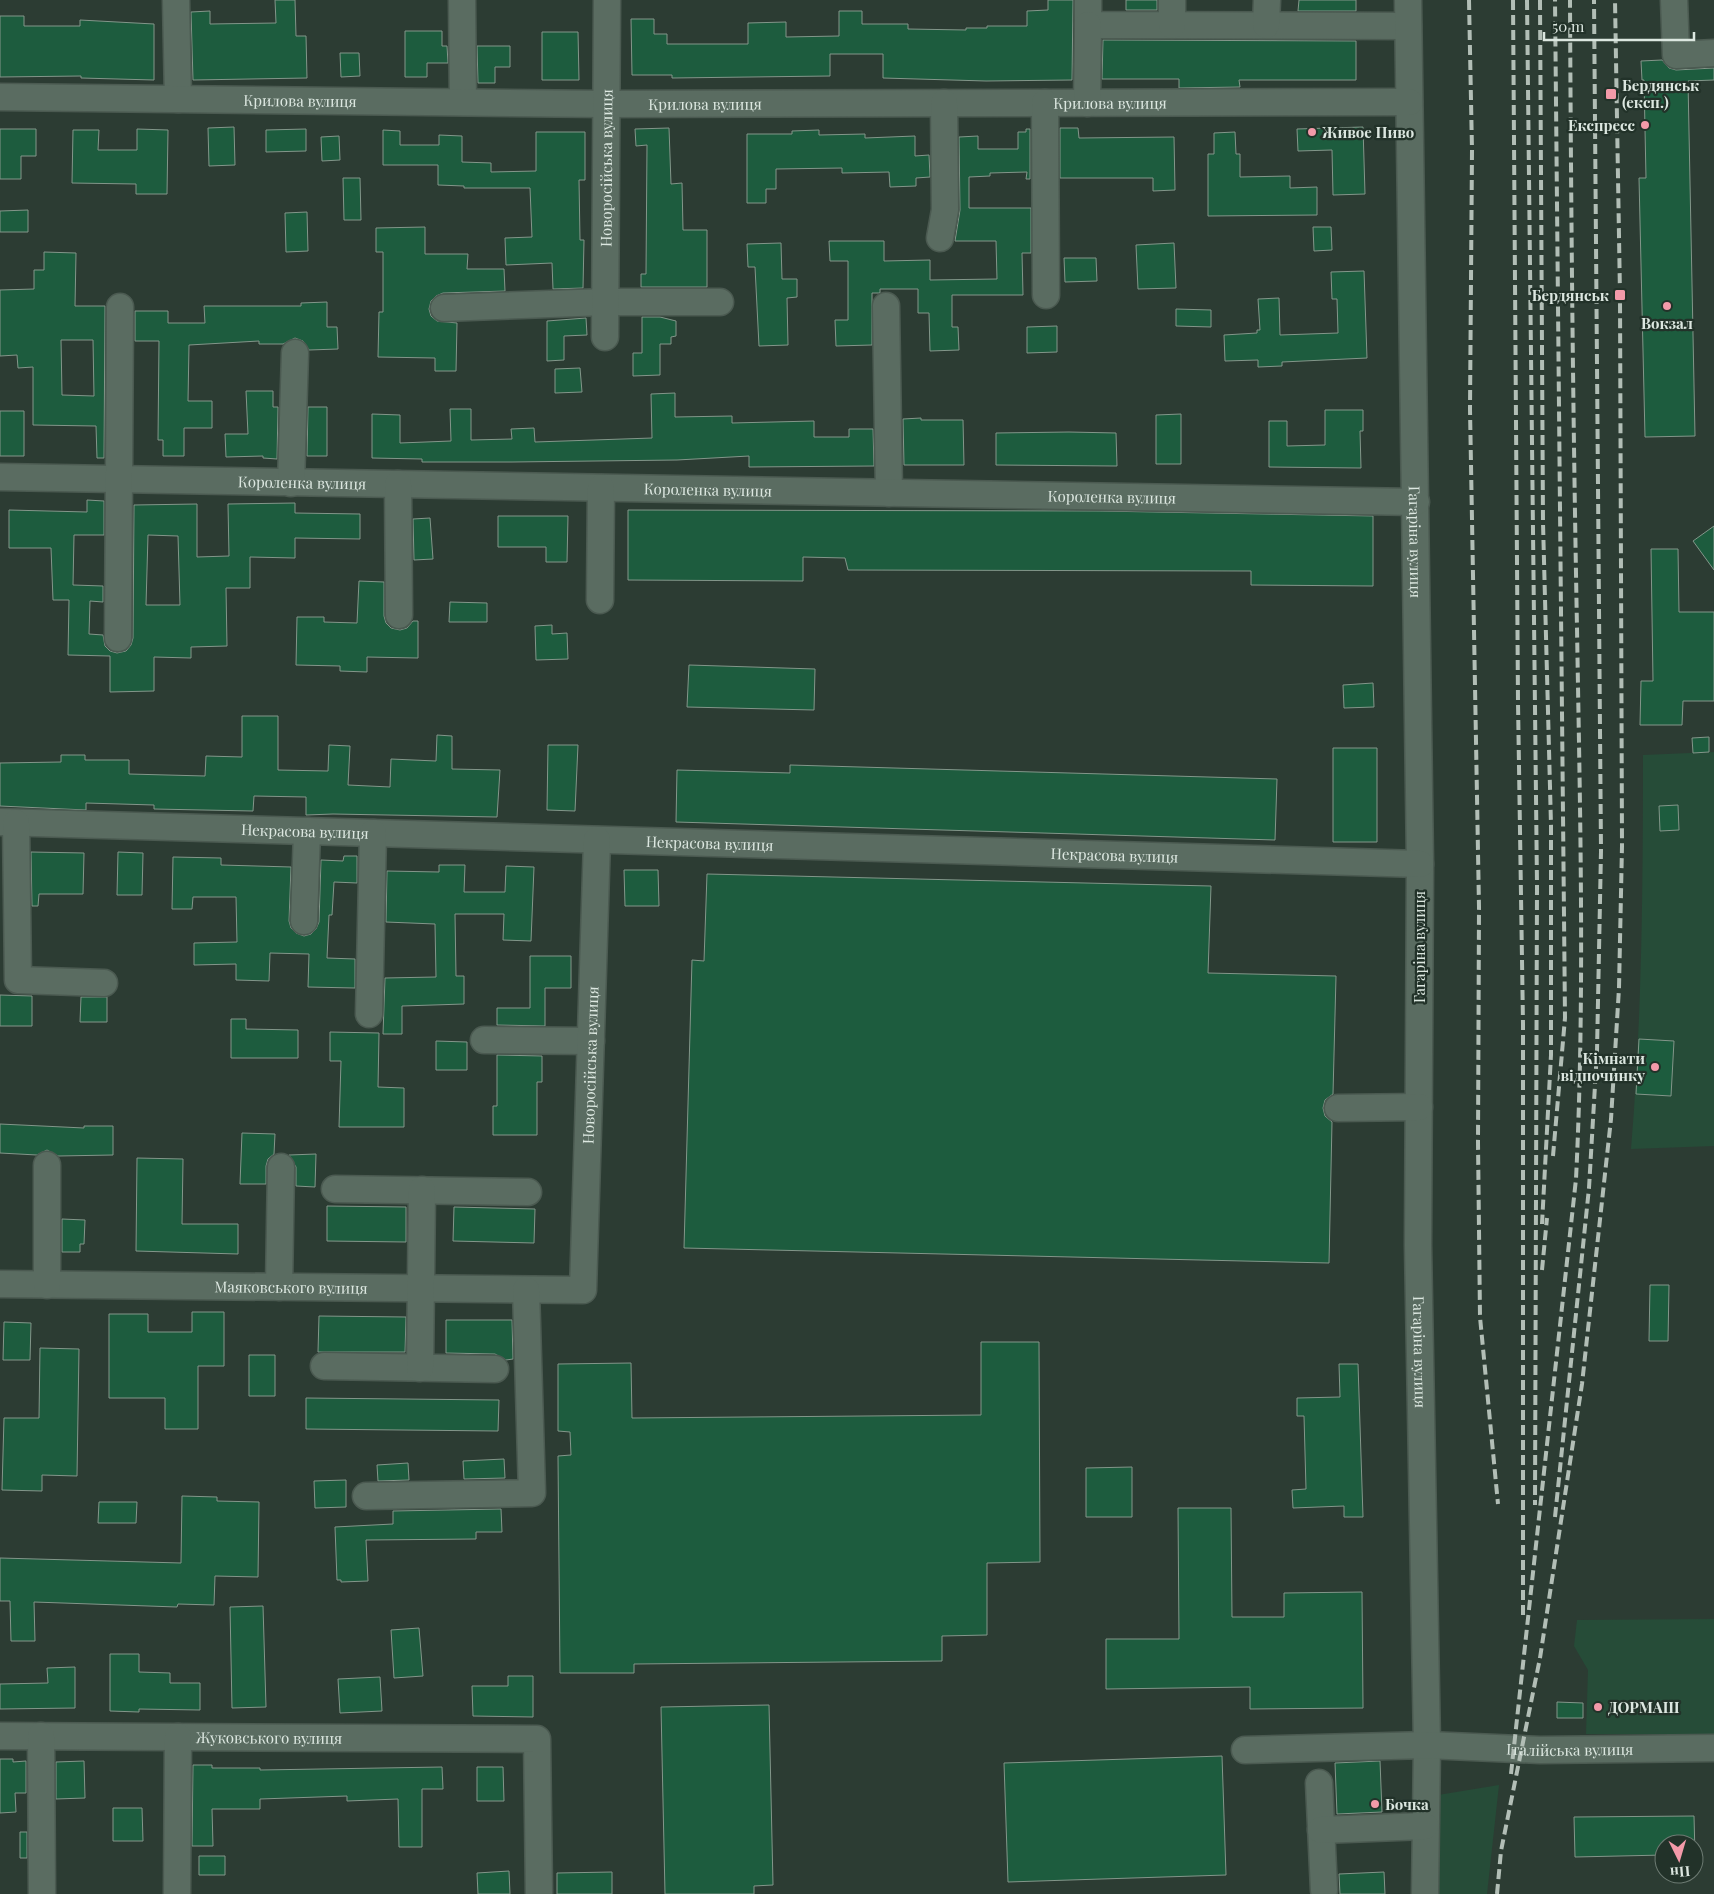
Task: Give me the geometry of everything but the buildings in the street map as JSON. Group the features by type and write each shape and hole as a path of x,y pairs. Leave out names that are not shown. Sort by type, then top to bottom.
{"street":[{"path":"176,0 178,99"},
{"path":"462,0 462,102"},
{"name":"Новоросійська вулиця","path":"605,337 607,0"},
{"name":"Гагаріна вулиця","path":"1408,0 1420,864 1418,1245 1427,1745 1425,1894"},
{"path":"1674,0 1676,54 1714,53"},
{"path":"1088,103 1088,12 1267,13 1408,26"},
{"name":"Крилова вулиця","path":"0,98 605,104 1409,102"},
{"path":"940,238 945,210 944,103"},
{"path":"1045,103 1046,295"},
{"path":"444,308 605,302 720,302"},
{"path":"886,306 889,493"},
{"path":"118,638 120,307"},
{"path":"291,482 295,353"},
{"name":"Короленка вулиця","path":"0,478 1416,502"},
{"path":"398,484 399,615"},
{"path":"600,600 601,488"},
{"path":"8,822 18,980 104,984"},
{"name":"Некрасова вулиця","path":"8,822 1420,864"},
{"path":"304,921 307,831"},
{"path":"369,1014 373,833"},
{"name":"Новоросійська вулиця","path":"583,1290 597,840"},
{"path":"484,1040 591,1040"},
{"path":"1338,1108 1418,1107"},
{"path":"47,1165 47,1285"},
{"path":"279,1288 281,1167"},
{"path":"335,1189 528,1192"},
{"path":"420,1368 422,1190"},
{"name":"Маяковського вулиця","path":"0,1284 583,1290"},
{"path":"366,1496 532,1493 526,1290"},
{"path":"324,1366 496,1369"},
{"name":"Жуковського вулиця","path":"0,1736 537,1739 539,1894"},
{"path":"42,1736 42,1894"},
{"path":"177,1894 178,1737"},
{"name":"Італійська вулиця","path":"1246,1750 1427,1745 1540,1750 1714,1748"},
{"path":"1319,1783 1324,1890"},
{"path":"1321,1830 1425,1826"}],"green space":[{"path":"1714,752 1714,1146 1631,1149 1640,1001 1643,755"},
{"path":"1714,1619 1714,1734 1586,1734 1588,1670 1574,1646 1577,1620"},
{"path":"1499,1785 1487,1894 1439,1894 1438,1795"}],"railway":[{"path":"1469,0 1472,150 1470,409 1479,907 1478,1142 1480,1317 1498,1504"},
{"path":"1513,0 1518,702 1523,1024 1523,1620"},
{"path":"1527,0 1537,885 1535,1505"},
{"path":"1540,0 1543,523 1551,825 1551,1055 1542,1224"},
{"path":"1553,1156 1565,1018 1555,0"},
{"path":"1511,1774 1576,1179 1579,1110 1581,903 1573,393 1570,0"},
{"path":"1555,1517 1589,1188 1597,1051 1601,851 1594,0"},
{"path":"1497,1894 1501,1851 1540,1658 1582,1384 1611,1119 1619,988 1622,846 1620,295 1615,0"},
{"path":"1542,1270 1547,1218"}],"place":[{"name":"Бердянськ (експ.)","path":"1611,94"},
{"name":"Експресс","path":"1645,125"},
{"name":"Живое Пиво","path":"1312,132"},
{"name":"Бердянськ","path":"1620,295"},
{"name":"Вокзал","path":"1667,306"},
{"name":"Кімнати відпочинку","path":"1655,1067"},
{"name":"ДОРМАШ","path":"1598,1707"},
{"name":"Бочка","path":"1375,1804"}]}
